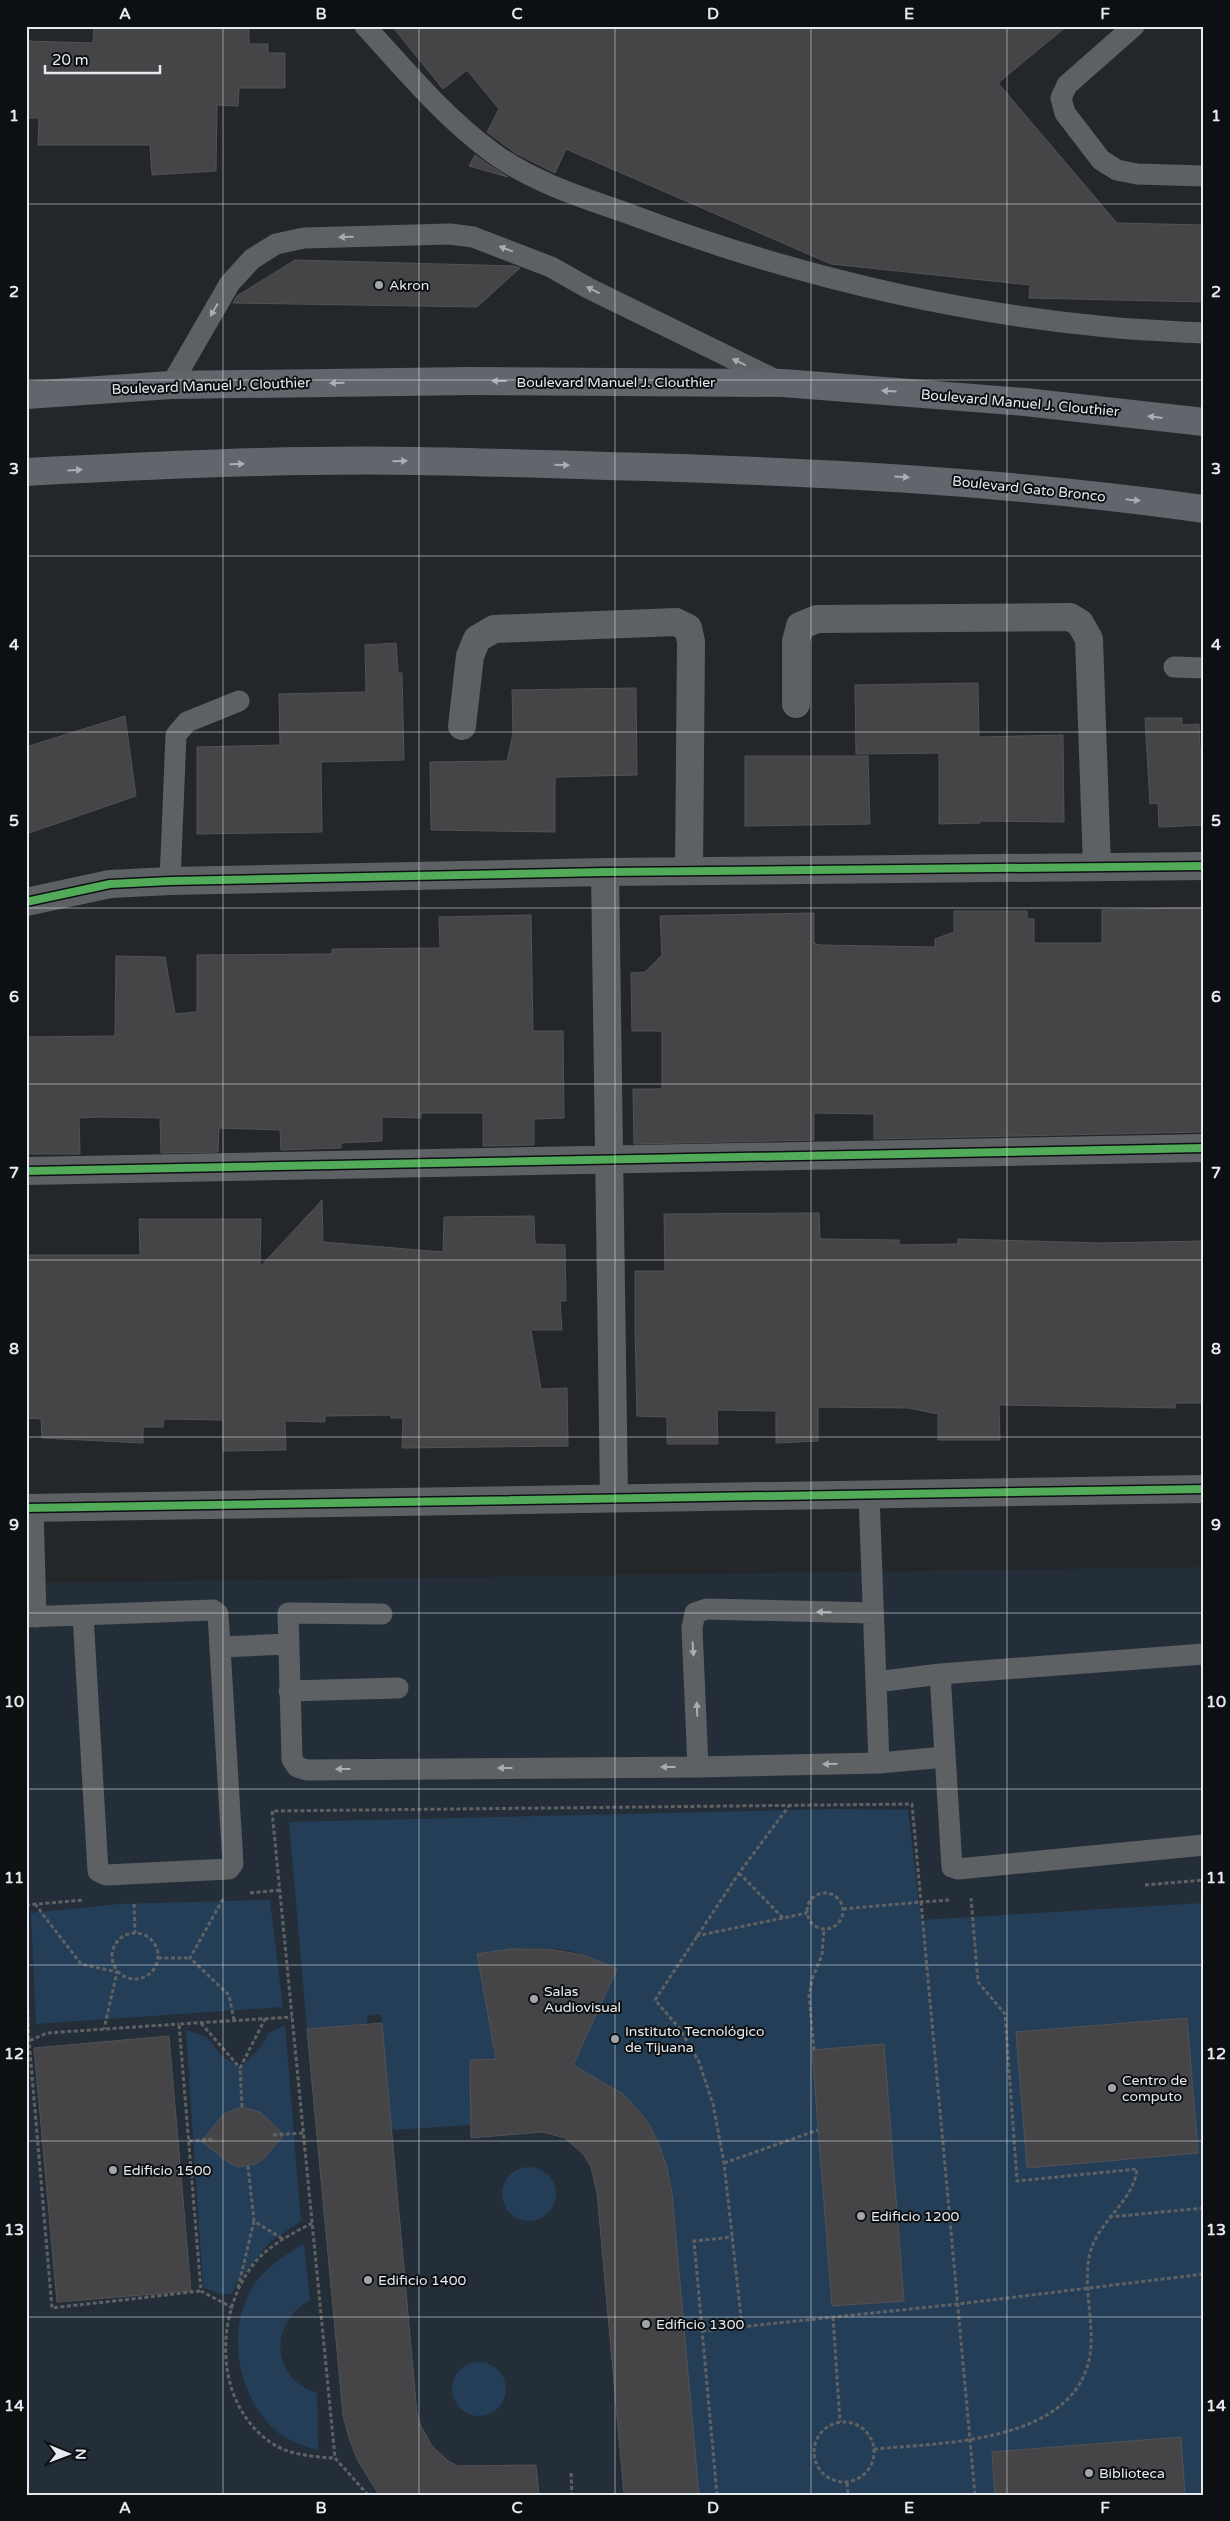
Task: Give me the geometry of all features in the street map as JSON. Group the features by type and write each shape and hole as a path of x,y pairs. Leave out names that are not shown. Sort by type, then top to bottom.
{"main road":[{"name":"Boulevard Manuel J. Clouthier","path":"26,395 171,385 470,381 782,383 1025,402 1204,422"},
{"name":"Boulevard Gato Bronco","path":"26,472 152,465 414,461 756,470 951,481 1139,500 1204,509"}],"street":[{"path":"796,704 796,642 800,626 818,619 1070,617 1080,623 1089,639 1097,867"},
{"path":"462,726 470,656 477,639 494,629 676,622 688,628 691,642 689,871"},
{"path":"26,902 110,884 170,881 605,872 1204,866"},
{"path":"605,872 614,1498"},
{"path":"26,1171 1204,1148"},
{"path":"30,1508 1204,1489"}],"lane":[{"path":"365,26 437,106 494,154 550,185 697,240 841,281 970,307 1097,326 1204,334"},
{"path":"1134,26 1067,85 1061,98 1065,113 1101,160 1117,170 1137,174 1204,176"},
{"path":"171,385 230,283 252,258 276,244 304,238 450,234 473,237 551,267 588,288 782,383"},
{"path":"1174,666 1204,668"},
{"path":"170,881 176,735 187,722 240,701"},
{"path":"869,1495 879,1763"},
{"path":"30,1508 31,1617 83,1615 213,1610 218,1614 233,1864 226,1870 106,1875 98,1871 83,1615"},
{"path":"698,1767 696,1685 692,1628 695,1613 707,1609 873,1613"},
{"path":"382,1614 290,1612 286,1617 292,1759 297,1767 307,1770 698,1767 879,1763 945,1757"},
{"path":"220,1647 287,1644"},
{"path":"876,1682 940,1674 1204,1654"},
{"path":"940,1674 950,1863 958,1869 1204,1845"},
{"path":"289,1691 398,1688"}],"path":[{"path":"368,2495 335,2458 272,1811 912,1804 976,2495"},
{"path":"742,2326 724,2163 714,2104 699,2062 680,2029 654,2000 739,1873 790,1805"},
{"path":"739,1873 783,1918"},
{"path":"1136,1885 1204,1880"},
{"path":"243,1894 280,1890"},
{"path":"823,1892 834,1895 842,1903 843,1909 843,1915 836,1926 824,1929 813,1924 807,1913 807,1907 812,1897 823,1892"},
{"path":"134,1896 135,1933"},
{"path":"190,1958 224,1897"},
{"path":"874,2449 971,2440 1004,2433 1021,2427 1052,2410 1067,2399 1078,2387 1086,2372 1090,2354 1092,2334 1089,2288 1090,2253 1109,2217 1136,2183 1137,2169 1017,2181 1005,2014 978,1982 971,1898"},
{"path":"963,1899 981,1898"},
{"path":"843,1909 954,1900"},
{"path":"36,1904 81,1964 118,1972"},
{"path":"696,1936 807,1913"},
{"path":"814,2050 809,1996 812,1979 822,1955 824,1929"},
{"path":"135,1933 149,1938 158,1950 158,1958 152,1972 139,1979 124,1977 113,1966 112,1950 121,1938 135,1933"},
{"path":"158,1958 190,1958 229,1995 234,2020"},
{"path":"26,1964 28,2041 52,2308 201,2291 233,2308"},
{"path":"104,2029 118,1972"},
{"path":"28,2041 47,2033 292,2017"},
{"path":"242,2107 240,2068 265,2018"},
{"path":"201,2022 240,2068"},
{"path":"179,2024 201,2291"},
{"path":"724,2163 818,2130"},
{"path":"273,2136 303,2133"},
{"path":"189,2140 213,2139"},
{"path":"248,2166 254,2221 225,2335 225,2356 233,2393 257,2430 273,2444 313,2457 335,2458"},
{"path":"1109,2217 1204,2208"},
{"path":"254,2221 284,2239"},
{"path":"236,2295 256,2260 284,2239 312,2223"},
{"path":"717,2495 694,2241 732,2237"},
{"path":"702,2330 958,2304 1204,2274"},
{"path":"833,2317 840,2422"},
{"path":"840,2422 857,2424 865,2430 872,2439 874,2449 870,2468 864,2475 847,2483 837,2482 821,2472 814,2454 814,2444 819,2434 826,2427 840,2422"},
{"path":"571,2473 572,2495"},
{"path":"847,2483 848,2495"}],"shaded area":[{"name":"Instituto Tecnológico de Tijuana","path":"1204,1567 1204,2495 26,2495 26,1583"},
{"path":"837,1809 908,1810 921,1920 1204,1903 1204,2495 699,2495 672,2194 667,2171 651,2132 641,2115 628,2100 593,2077 571,2069 616,1969 585,1955 559,1949 532,1948 478,1954 496,2059 470,2061 471,2125 391,2130 381,2014 367,2016 367,2024 307,2029 289,1822"},
{"path":"270,1900 283,2007 36,2024 31,1913 120,1904"},
{"path":"285,2025 301,2221 269,2243 236,2284 232,2294 219,2294 203,2287 186,2030 207,2037 221,2055 240,2068 261,2047 269,2033"},
{"path":"529,2167 539,2169 548,2175 554,2184 556,2194 554,2204 548,2213 539,2219 529,2221 519,2219 510,2213 504,2204 502,2194 504,2184 510,2175 519,2169"},
{"path":"304,2244 310,2300 297,2310 287,2322 282,2335 280,2350 283,2363 290,2376 302,2386 317,2393 318,2450 283,2436 261,2414 243,2378 239,2358 240,2318 246,2299 256,2282 266,2271"},
{"path":"479,2362 489,2364 498,2370 504,2379 506,2389 504,2399 498,2408 489,2414 479,2416 469,2414 460,2408 454,2399 452,2389 454,2379 460,2370 469,2364"}],"building":[{"path":"94,26 249,27 249,44 268,44 268,53 285,53 285,88 239,88 238,106 217,105 216,171 152,175 150,145 38,145 39,118 26,118 26,41 93,43"},
{"path":"392,26 1067,26 998,83 1117,223 1204,225 1204,302 1029,298 1030,285 831,264 566,149 555,173 515,153 487,132 499,109 467,70 443,89"},
{"path":"475,155 486,163 508,177 469,166"},
{"name":"Akron","path":"295,260 514,266 520,268 477,307 233,303 237,296"},
{"path":"396,643 398,673 402,673 404,760 321,762 322,832 197,834 197,747 280,745 279,694 366,692 365,645"},
{"path":"978,683 979,737 1063,735 1064,822 980,821 980,823 939,824 939,753 856,754 855,685"},
{"path":"636,688 637,775 555,777 555,832 431,830 430,762 507,761 513,734 512,690"},
{"path":"125,716 136,796 26,834 26,747"},
{"path":"1145,718 1182,718 1182,725 1199,724 1200,748 1204,748 1204,825 1159,827 1158,803 1150,804"},
{"path":"745,756 868,756 870,824 745,826"},
{"path":"1204,908 1204,1132 874,1139 874,1114 814,1113 814,1140 634,1144 633,1089 662,1089 662,1031 632,1031 631,973 645,972 662,955 660,916 814,913 814,943 819,945 935,947 935,939 954,932 954,911 1027,911 1027,919 1034,919 1034,943 1102,943 1102,910"},
{"path":"531,915 533,1031 563,1031 564,1118 534,1119 534,1145 483,1146 483,1113 421,1113 421,1118 382,1117 382,1141 341,1143 341,1148 281,1150 280,1130 219,1128 218,1152 161,1153 160,1118 101,1117 79,1118 80,1154 26,1154 26,1037 115,1036 116,956 165,957 175,1014 197,1012 197,955 332,954 332,949 440,948 439,917"},
{"path":"322,1200 323,1242 443,1252 444,1217 534,1216 535,1244 565,1245 566,1301 560,1301 562,1330 531,1330 541,1389 567,1388 568,1446 402,1448 403,1418 391,1418 391,1415 325,1416 325,1422 285,1421 286,1450 223,1451 223,1420 164,1419 163,1427 143,1427 143,1443 42,1438 41,1419 26,1418 26,1255 140,1255 139,1219 261,1219 260,1267"},
{"path":"819,1213 820,1239 899,1240 899,1245 958,1244 958,1239 1100,1243 1204,1241 1204,1403 1176,1403 1175,1408 999,1405 1000,1440 938,1440 938,1414 909,1408 818,1407 818,1441 776,1443 776,1411 717,1410 718,1444 667,1444 667,1417 637,1416 635,1328 635,1271 665,1271 664,1214"},
{"name":"Edificio 1300","path":"510,1949 548,1949 584,1955 617,1969 573,2065 623,2094 637,2109 649,2124 658,2142 667,2168 672,2194 699,2495 624,2495 597,2192 591,2167 584,2155 565,2138 543,2132 471,2138 470,2060 496,2059 477,1954"},
{"name":"Centro de computo","path":"1187,2018 1198,2153 1027,2168 1016,2032"},
{"name":"Edificio 1400","path":"382,2023 417,2414 432,2446 448,2461 458,2466 536,2465 539,2495 379,2495 357,2459 349,2438 343,2415 307,2029"},
{"name":"Edificio 1500","path":"169,2036 191,2291 57,2302 34,2048"},
{"name":"Edificio 1200","path":"884,2044 904,2301 832,2306 812,2050"},
{"path":"242,2107 260,2112 284,2135 263,2159 256,2164 238,2167 229,2163 201,2141 224,2114"},
{"name":"Biblioteca","path":"1181,2437 1185,2495 995,2495 992,2452"}],"cycle path":[{"path":"26,902 110,884 170,881 605,872 1204,866"},
{"path":"26,1171 1204,1148"},
{"path":"26,1508 1204,1489"}],"place":[{"name":"Akron","path":"379,285"},
{"name":"Salas Audiovisual","path":"534,1999"},
{"name":"Instituto Tecnológico de Tijuana","path":"615,2039"},
{"name":"Centro de computo","path":"1112,2088"},
{"name":"Edificio 1500","path":"113,2170"},
{"name":"Edificio 1200","path":"861,2216"},
{"name":"Edificio 1400","path":"368,2280"},
{"name":"Edificio 1300","path":"646,2324"},
{"name":"Biblioteca","path":"1089,2473"}]}
